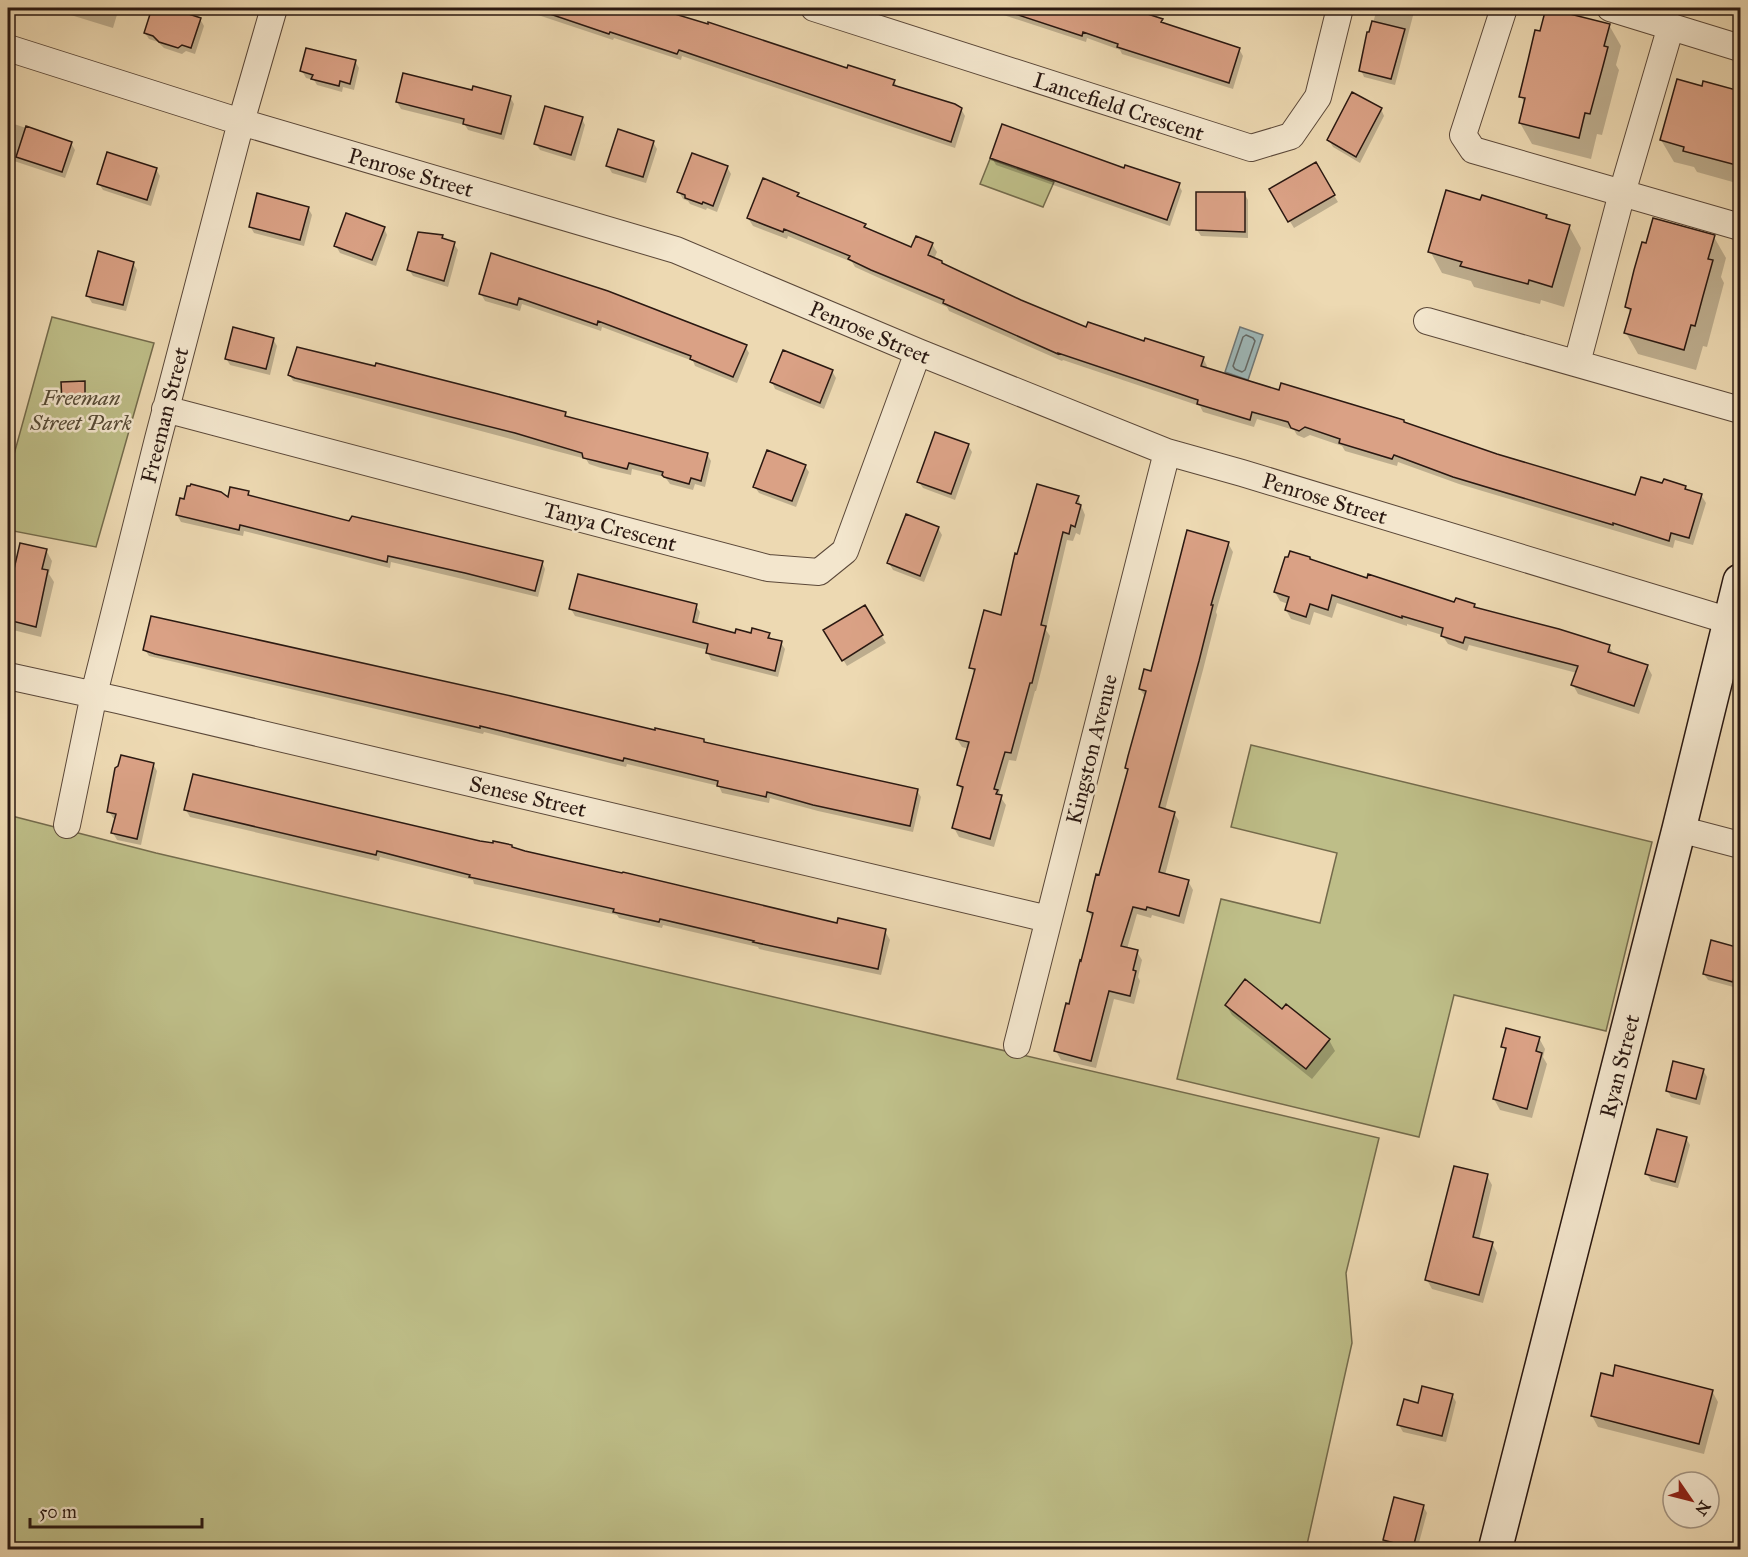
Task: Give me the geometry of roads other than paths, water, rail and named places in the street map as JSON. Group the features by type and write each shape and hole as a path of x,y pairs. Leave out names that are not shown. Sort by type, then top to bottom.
{"street":[{"name":"Freeman Street","path":"67,825 94,694 165,409 241,122 274,8"},
{"name":"Lancefield Crescent","path":"814,8 1251,148 1291,136 1318,97 1340,8"},
{"path":"1504,8 1463,135 1473,150 1740,227"},
{"path":"1611,8 1740,48"},
{"path":"1576,363 1622,193 1671,26"},
{"name":"Penrose Street","path":"8,48 241,122 676,250 918,352 1167,452 1730,621"},
{"path":"1426,321 1740,410"},
{"name":"Tanya Crescent","path":"165,409 768,568 819,572 845,551 918,352"},
{"name":"Kingston Avenue","path":"1017,1045 1167,452"},
{"name":"Ryan Street","path":"1494,1550 1679,829 1740,581"},
{"name":"Senese Street","path":"8,676 94,694 1048,919"},
{"path":"1679,829 1740,845"}],"water":[{"path":"1240,327 1263,335 1248,380 1225,372"}],"park label":[{"name":"Freeman Street Park","path":"81,410"}]}
